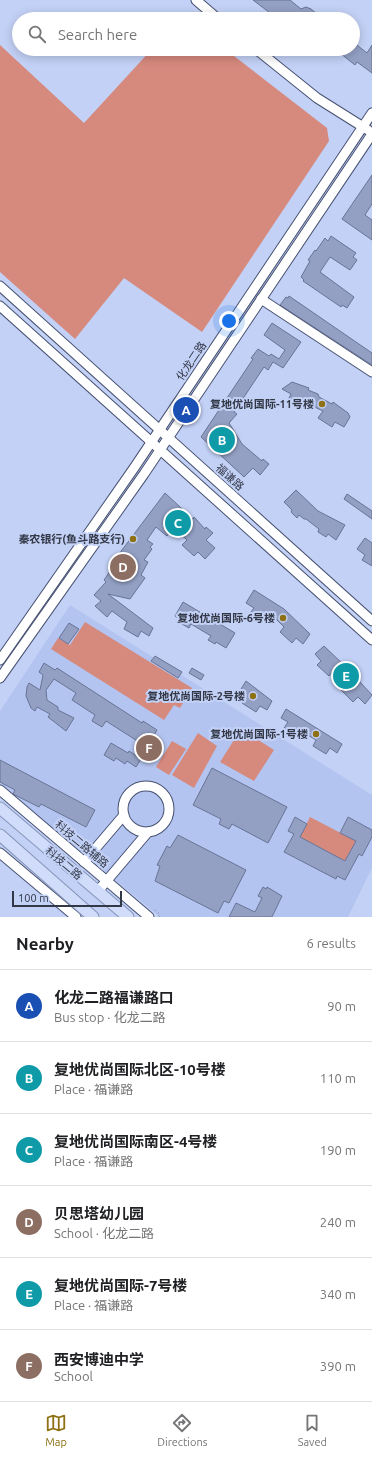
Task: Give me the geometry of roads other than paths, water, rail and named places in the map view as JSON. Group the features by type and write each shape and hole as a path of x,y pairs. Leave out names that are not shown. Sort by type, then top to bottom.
{"main road":[{"name":"科技二路","path":"0,808 128,917"},
{"name":"科技二路","path":"0,835 93,917"}],"street":[{"path":"196,0 210,12"},
{"path":"265,56 317,98 372,133"},
{"name":"化龙二路","path":"0,660 151,442 372,113"},
{"name":"化龙二路","path":"0,678 160,449 372,133"},
{"name":"福谦路","path":"0,286 372,621"},
{"path":"261,299 372,372"},
{"path":"0,306 372,640"},
{"path":"98,891 148,832 162,825 166,819 169,811 168,803 160,791 147,786 133,790 124,801 124,815 127,822 133,828 148,832"},
{"name":"科技二路辅路","path":"0,790 149,917"},
{"path":"84,862 124,815"},
{"path":"0,853 76,917"}],"place":[{"name":"复地优尚国际-11号楼","path":"322,404"},
{"name":"化龙二路福谦路口","path":"186,410"},
{"name":"复地优尚国际北区-10号楼","path":"222,440"},
{"name":"复地优尚国际南区-4号楼","path":"178,523"},
{"name":"秦农银行(鱼斗路支行)","path":"133,539"},
{"name":"贝思塔幼儿园","path":"123,567"},
{"name":"复地优尚国际-6号楼","path":"283,618"},
{"name":"复地优尚国际-7号楼","path":"346,676"},
{"name":"复地优尚国际-2号楼","path":"253,696"},
{"name":"复地优尚国际-1号楼","path":"316,734"},
{"name":"西安博迪中学","path":"149,748"}]}
